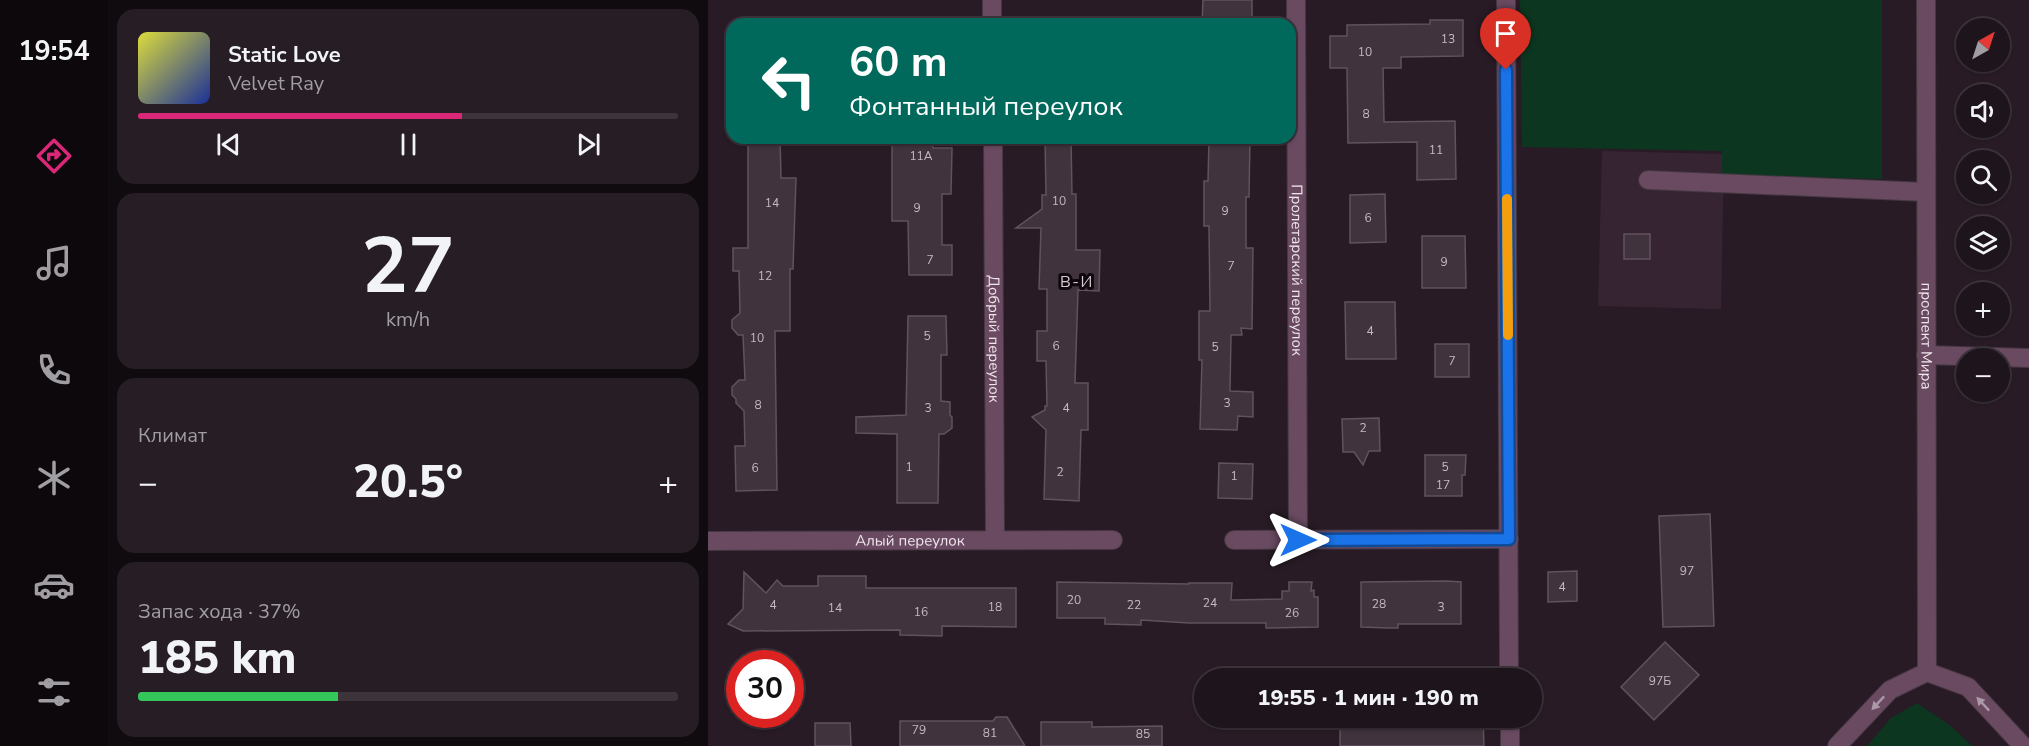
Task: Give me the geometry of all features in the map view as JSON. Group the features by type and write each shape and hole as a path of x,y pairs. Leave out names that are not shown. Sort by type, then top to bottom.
{"street":[{"path":"992,0 992,18"},
{"name":"Пролетарский переулок","path":"1296,0 1298,540"},
{"path":"1506,0 1509,668"},
{"name":"проспект Мира","path":"1926,0 1927,672"},
{"name":"Добрый переулок","path":"993,144 994,540"},
{"path":"1648,180 1926,192"},
{"path":"1926,356 2029,358"},
{"path":"1234,540 1509,539"},
{"name":"Алый переулок","path":"708,541 1113,540"},
{"path":"1837,746 1890,690 1927,672 1968,687 2023,746"},
{"path":"1510,728 1510,746"}],"shaded area":[{"path":"1602,151 1724,154 1721,309 1598,306"}],"green space":[{"path":"1520,0 1882,0 1882,179 1722,175 1722,151 1522,147"},
{"path":"1917,703 1951,726 1972,746 1867,746 1891,718"}],"building":[{"path":"1203,0 1252,0 1252,18 1202,18"},
{"path":"1430,20 1463,20 1463,56 1401,57 1401,68 1383,68 1384,122 1455,121 1456,179 1417,180 1417,142 1348,143 1347,68 1330,68 1330,36 1347,36 1347,25 1430,24"},
{"path":"748,144 780,144 781,178 796,178 793,269 790,269 790,331 775,331 777,490 736,491 735,446 745,446 744,411 732,395 732,387 739,380 745,380 743,335 738,335 732,328 732,320 740,313 739,271 733,271 733,248 748,248"},
{"path":"892,144 933,144 933,148 952,148 951,194 942,194 942,245 952,245 952,275 909,275 908,221 892,221"},
{"path":"1045,144 1071,144 1072,194 1076,194 1076,250 1100,250 1099,291 1078,290 1075,383 1088,383 1088,430 1081,430 1079,501 1044,499 1046,430 1032,417 1045,410 1047,406 1046,361 1037,361 1037,331 1047,331 1047,289 1039,289 1041,228 1016,228 1042,209 1042,195 1046,195"},
{"path":"1209,144 1250,144 1249,197 1246,197 1246,248 1253,248 1252,329 1241,328 1242,335 1231,335 1230,391 1253,392 1253,417 1238,416 1237,430 1200,429 1202,360 1199,360 1199,311 1210,311 1209,226 1204,226 1204,181 1208,181"},
{"path":"1385,194 1386,242 1350,243 1350,195"},
{"path":"1624,234 1650,234 1650,259 1624,259"},
{"path":"1422,236 1465,236 1466,288 1422,288"},
{"path":"1345,302 1395,302 1396,359 1346,359"},
{"path":"908,316 946,316 947,355 941,355 941,401 950,402 952,428 944,434 939,434 938,503 897,503 897,434 856,433 856,417 906,415"},
{"path":"1435,344 1469,344 1469,377 1435,377"},
{"path":"1379,418 1380,451 1369,451 1363,465 1354,452 1343,452 1342,419"},
{"path":"1425,455 1466,455 1465,475 1462,475 1462,496 1425,496"},
{"path":"1219,463 1253,464 1252,499 1218,498"},
{"path":"1710,514 1714,626 1663,627 1659,516"},
{"path":"1577,571 1577,601 1548,602 1548,572"},
{"path":"744,572 766,593 777,580 783,586 818,586 818,576 866,576 866,588 1016,588 1016,627 942,626 942,636 900,635 900,630 743,631 728,624 743,609"},
{"path":"1057,582 1232,583 1231,600 1282,599 1282,591 1289,591 1289,582 1312,582 1311,591 1314,590 1314,597 1318,597 1318,627 1266,628 1266,623 1189,623 1141,620 1141,625 1105,624 1105,618 1057,618"},
{"path":"1361,582 1461,582 1461,624 1398,624 1398,628 1361,627"},
{"path":"1665,642 1699,675 1654,720 1621,687"},
{"path":"996,717 1007,717 1025,746 900,746 900,721 993,721"},
{"path":"1041,722 1092,722 1092,727 1162,726 1162,746 1041,746"},
{"path":"815,723 850,723 851,746 815,746"},
{"path":"1340,728 1483,728 1484,746 1340,746"}],"slow traffic":[{"path":"1507,199 1508,335"}],"district":[{"name":"В-И","path":"1077,282"}],"route":[{"path":"1298,540 1509,539 1506,70"}]}
